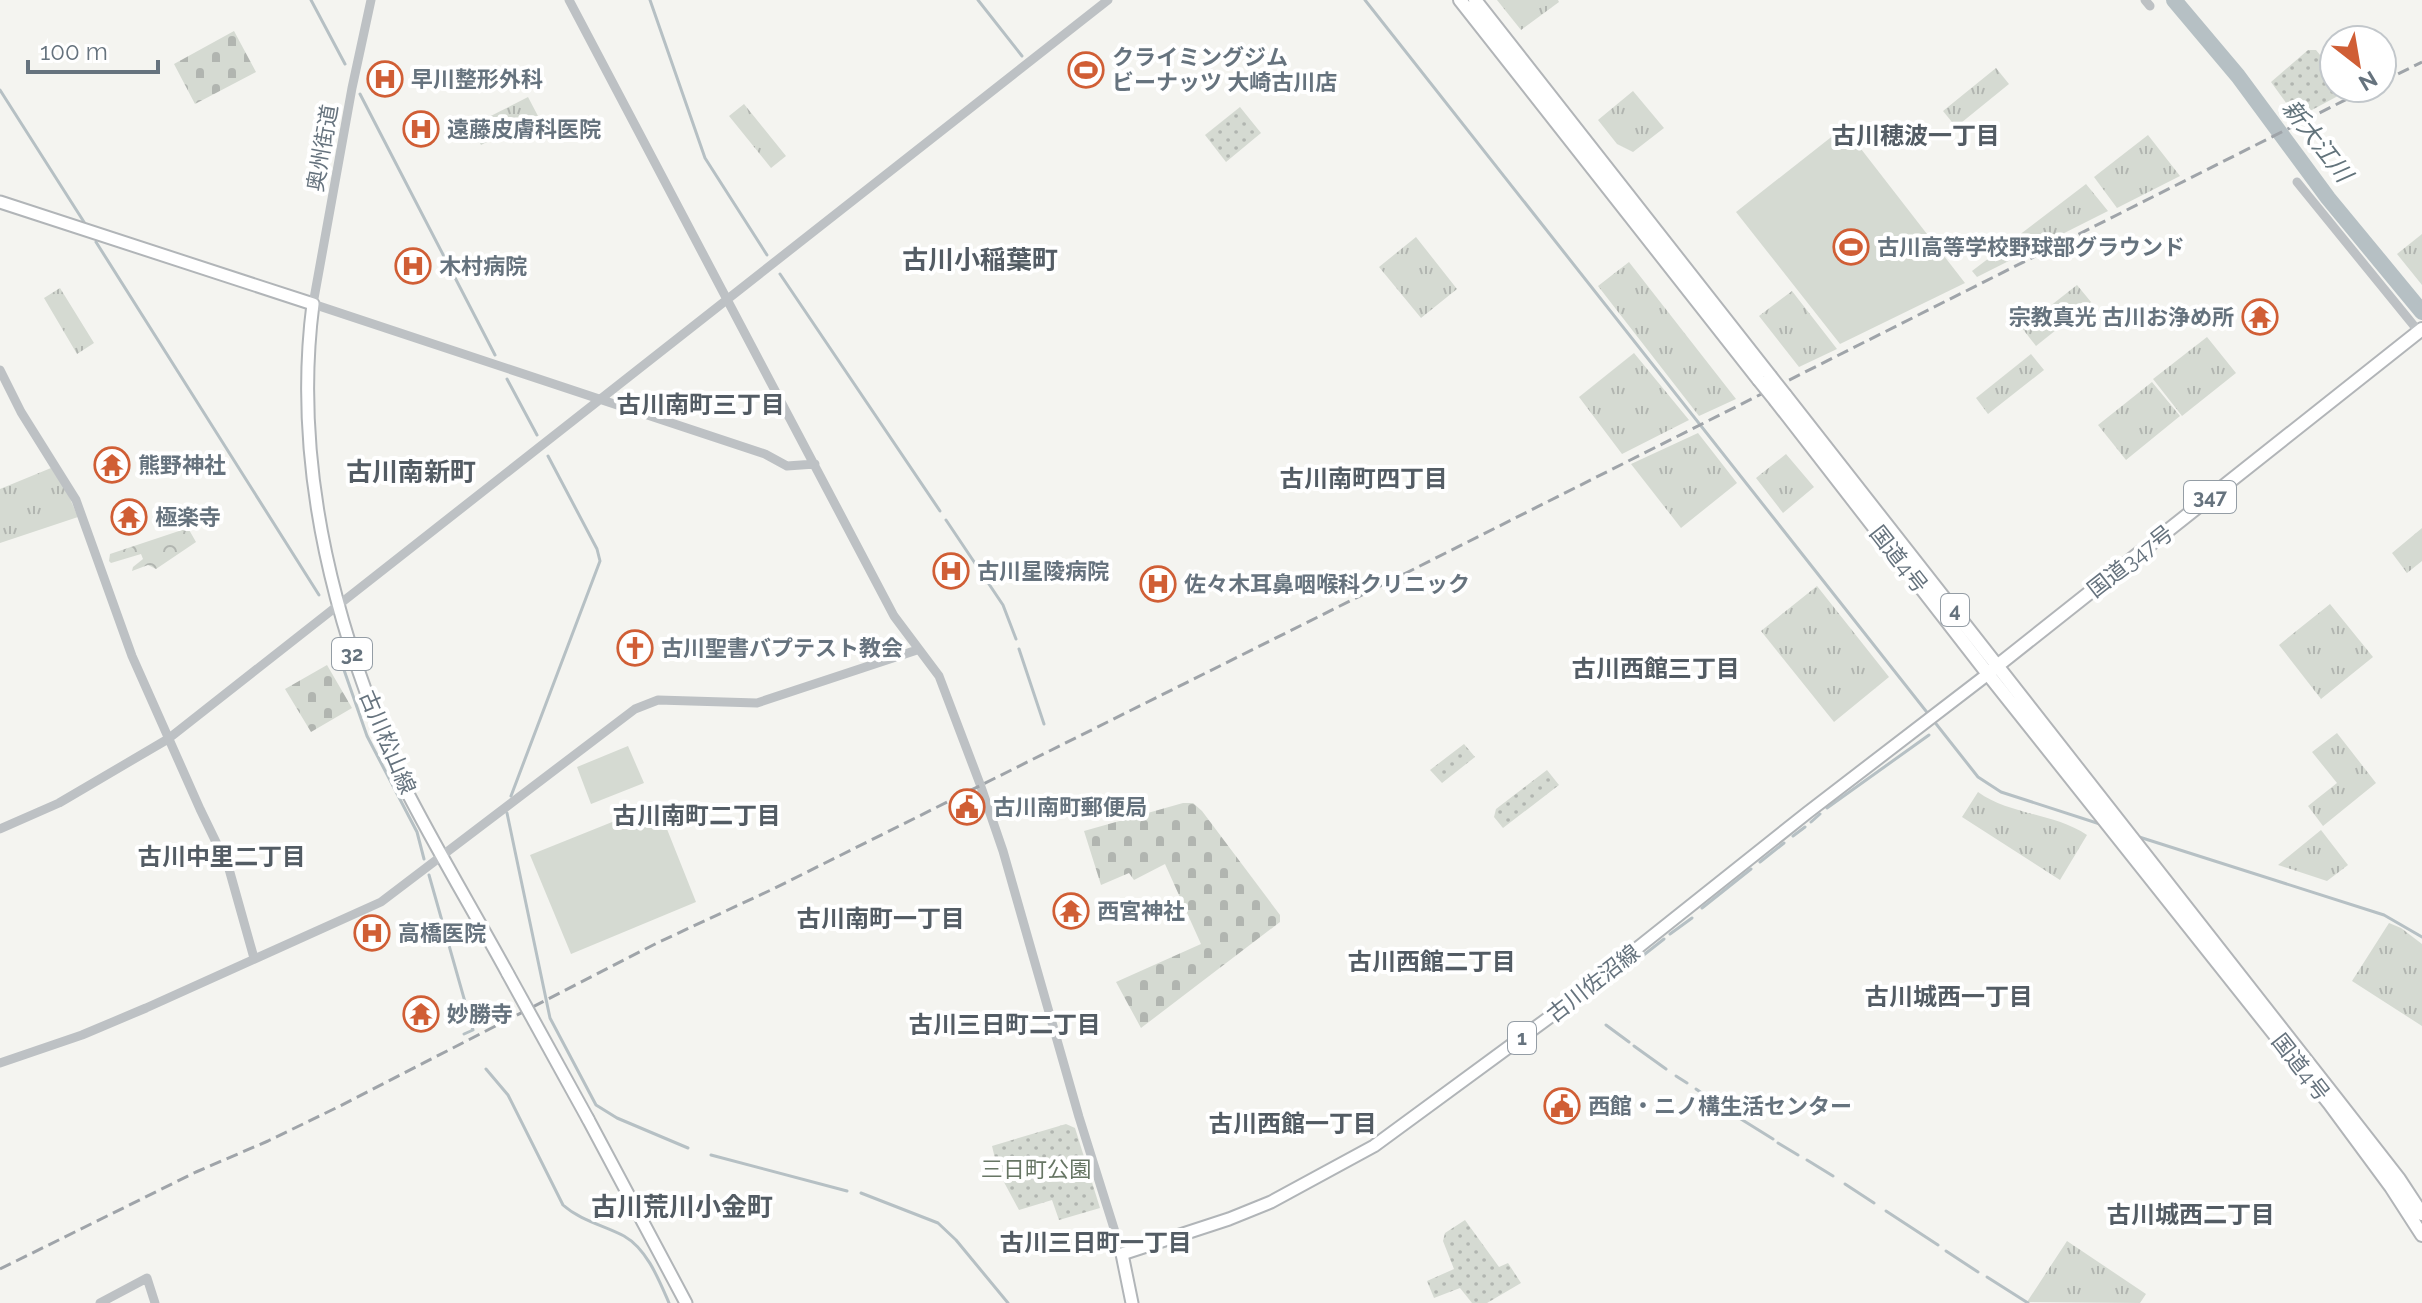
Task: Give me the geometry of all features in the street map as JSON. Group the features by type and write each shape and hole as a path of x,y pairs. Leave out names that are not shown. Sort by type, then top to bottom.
{"highway":[{"name":"国道4号","path":"1460,0 1765,378"},
{"name":"国道4号","path":"1475,0 1780,398 2329,1103 2422,1235"},
{"name":"国道347号","path":"1993,670 2420,330"},
{"name":"国道4号","path":"1993,670 2103,818 2133,839 2399,1179 2422,1214"}],"main road":[{"path":"0,202 313,304"},
{"name":"古川松山線","path":"313,304 307,346 311,468 324,550 345,634 385,745 401,782 686,1303"},
{"name":"古川佐沼線","path":"1122,1254 1271,1202 1374,1146 1562,1008 1993,670"},
{"path":"1122,1254 1132,1303"}],"street":[{"name":"奥州街道","path":"313,304 371,0"},
{"path":"569,0 894,616 942,683 1003,851 1077,1113 1122,1254"},
{"path":"0,829 59,803 168,739 1108,0"},
{"path":"2297,182 2420,330"},
{"path":"313,304 765,454 787,466 815,464"},
{"path":"0,370 21,412 76,500 132,656 229,869 254,958"},
{"path":"0,1063 82,1035 358,915 381,902 647,703 679,699 757,703 917,650"},
{"path":"100,1303 147,1278 155,1303"}],"green space":[{"path":"1497,0 1558,0 1559,2 1521,30"},
{"path":"234,31 256,72 195,104 174,64"},
{"path":"2308,50 2316,50 2318,104 2323,104 2297,118 2271,82"},
{"path":"1996,68 2009,84 1956,127 1943,111"},
{"path":"1633,91 1664,128 1633,152 1617,144 1598,120"},
{"path":"528,97 538,116 481,145 471,126"},
{"path":"744,104 786,156 771,168 729,116"},
{"path":"1240,107 1261,133 1226,162 1205,135"},
{"name":"古川高等学校野球部グラウンド","path":"1844,127 1965,283 1840,344 1736,212"},
{"path":"2148,135 2180,176 2117,208 2094,177"},
{"path":"2086,184 2108,211 1977,277 1972,271"},
{"path":"2422,234 2422,285 2397,254"},
{"path":"1416,237 1457,289 1421,318 1379,267"},
{"path":"1629,262 1736,399 1699,416 1598,286"},
{"path":"2077,285 2091,302 2036,346 2022,328"},
{"path":"60,288 94,343 77,354 44,298"},
{"path":"1792,291 1837,349 1799,367 1759,316"},
{"path":"2207,337 2236,373 2182,416 2153,379"},
{"path":"1634,353 1689,420 1622,454 1579,397"},
{"path":"2031,354 2044,370 1988,414 1976,398"},
{"path":"2152,382 2180,416 2126,460 2098,425"},
{"path":"1698,433 1737,483 1681,528 1631,464"},
{"path":"1786,454 1814,487 1783,513 1756,478"},
{"path":"51,468 78,517 0,543 0,489"},
{"path":"188,528 196,542 156,569 148,565 132,571 143,559 141,554 109,561 110,554"},
{"path":"2422,528 2422,561 2407,573 2392,553"},
{"path":"1817,586 1889,677 1834,722 1761,631"},
{"path":"2330,604 2373,657 2321,699 2279,645"},
{"path":"327,665 352,708 311,732 285,689"},
{"path":"2337,733 2376,783 2323,826 2308,806 2337,783 2312,752"},
{"path":"1464,744 1475,757 1442,783 1430,770"},
{"path":"628,746 644,783 591,804 577,767"},
{"path":"1547,770 1559,785 1503,828 1494,817 1496,809"},
{"path":"1978,792 1991,800 2061,822 2087,835 2060,880 1962,817"},
{"path":"1183,803 1193,803 1202,811 1280,915 1280,922 1141,1028 1116,982 1201,944 1165,864 1134,880 1129,873 1101,885 1084,831"},
{"path":"657,804 696,902 571,954 530,855"},
{"path":"2321,830 2348,865 2327,881 2278,865"},
{"path":"2389,923 2422,944 2422,1026 2352,981"},
{"name":"三日町公園","path":"1066,1124 1075,1128 1100,1208 1059,1220 1052,1200 1019,1210 998,1171 992,1146"},
{"path":"1465,1220 1499,1267 1508,1263 1521,1283 1487,1303 1472,1303 1460,1288 1434,1298 1427,1281 1454,1269 1443,1241 1445,1233"},
{"path":"2067,1241 2146,1294 2140,1303 2027,1302"}],"waterway":[{"path":"311,0 345,64"},
{"path":"650,0 705,158 767,255"},
{"path":"978,0 1022,56"},
{"path":"1365,0 1978,777 2001,792 2103,825"},
{"name":"新大江川","path":"2174,0 2238,76 2328,198 2422,312"},
{"path":"0,90 84,222"},
{"path":"360,94 495,355"},
{"path":"96,242 319,595"},
{"path":"780,274 940,511"},
{"path":"507,379 537,435"},
{"path":"511,796 600,561 597,549 548,456"},
{"path":"946,520 1003,605 1016,639"},
{"path":"336,647 367,736 417,832 424,859"},
{"path":"1019,649 1044,724"},
{"path":"1827,808 1929,735"},
{"path":"507,813 550,1018 596,1105 617,1118 688,1148"},
{"path":"1811,822 1820,814"},
{"path":"1793,836 1805,827"},
{"path":"2136,836 2384,915 2422,937"},
{"path":"1760,862 1784,843"},
{"path":"1702,908 1751,869"},
{"path":"429,875 473,1030 464,1034"},
{"path":"1670,934 1692,918"},
{"path":"1636,961 1664,939"},
{"path":"1606,1025 1629,1042"},
{"path":"1634,1046 1666,1069"},
{"path":"486,1069 508,1095 563,1205 632,1242 651,1266 669,1303"},
{"path":"1676,1076 1687,1083"},
{"path":"1696,1089 1729,1112"},
{"path":"1736,1116 1773,1139"},
{"path":"1778,1143 1798,1155"},
{"path":"711,1155 847,1191"},
{"path":"1807,1160 1833,1176"},
{"path":"1845,1184 1874,1203"},
{"path":"861,1193 938,1223 1008,1303"},
{"path":"1886,1211 1938,1245"},
{"path":"1946,1251 1978,1272"},
{"path":"1987,1277 2028,1303"}],"railway":[{"path":"2398,74 2422,62"},
{"path":"0,1269 196,1172 338,1107 657,943 773,889 1408,572 2337,104"}],"place":[{"name":"クライミングジム ビーナッツ 大崎古川店","path":"1086,70"},
{"name":"早川整形外科","path":"385,79"},
{"name":"遠藤皮膚科医院","path":"421,129"},
{"name":"古川高等学校野球部グラウンド","path":"1851,247"},
{"name":"木村病院","path":"413,266"},
{"name":"宗教真光 古川お浄め所","path":"2260,317"},
{"name":"熊野神社","path":"112,465"},
{"name":"極楽寺","path":"129,517"},
{"name":"古川星陵病院","path":"951,571"},
{"name":"佐々木耳鼻咽喉科クリニック","path":"1158,584"},
{"name":"古川聖書バプテスト教会","path":"635,648"},
{"name":"古川南町郵便局","path":"967,807"},
{"name":"西宮神社","path":"1071,911"},
{"name":"高橋医院","path":"372,933"},
{"name":"妙勝寺","path":"421,1014"},
{"name":"西館・ニノ構生活センター","path":"1562,1106"}],"district":[{"name":"古川穂波一丁目","path":"1916,136"},
{"name":"古川小稲葉町","path":"980,260"},
{"name":"古川南町三丁目","path":"701,405"},
{"name":"古川南新町","path":"411,472"},
{"name":"古川南町四丁目","path":"1364,479"},
{"name":"古川西館三丁目","path":"1656,669"},
{"name":"古川南町二丁目","path":"697,816"},
{"name":"古川中里二丁目","path":"222,857"},
{"name":"古川南町一丁目","path":"881,919"},
{"name":"古川西館二丁目","path":"1432,962"},
{"name":"古川城西一丁目","path":"1949,997"},
{"name":"古川三日町二丁目","path":"1005,1025"},
{"name":"古川西館一丁目","path":"1293,1124"},
{"name":"古川荒川小金町","path":"682,1207"},
{"name":"古川城西二丁目","path":"2191,1215"},
{"name":"古川三日町一丁目","path":"1096,1243"}]}
